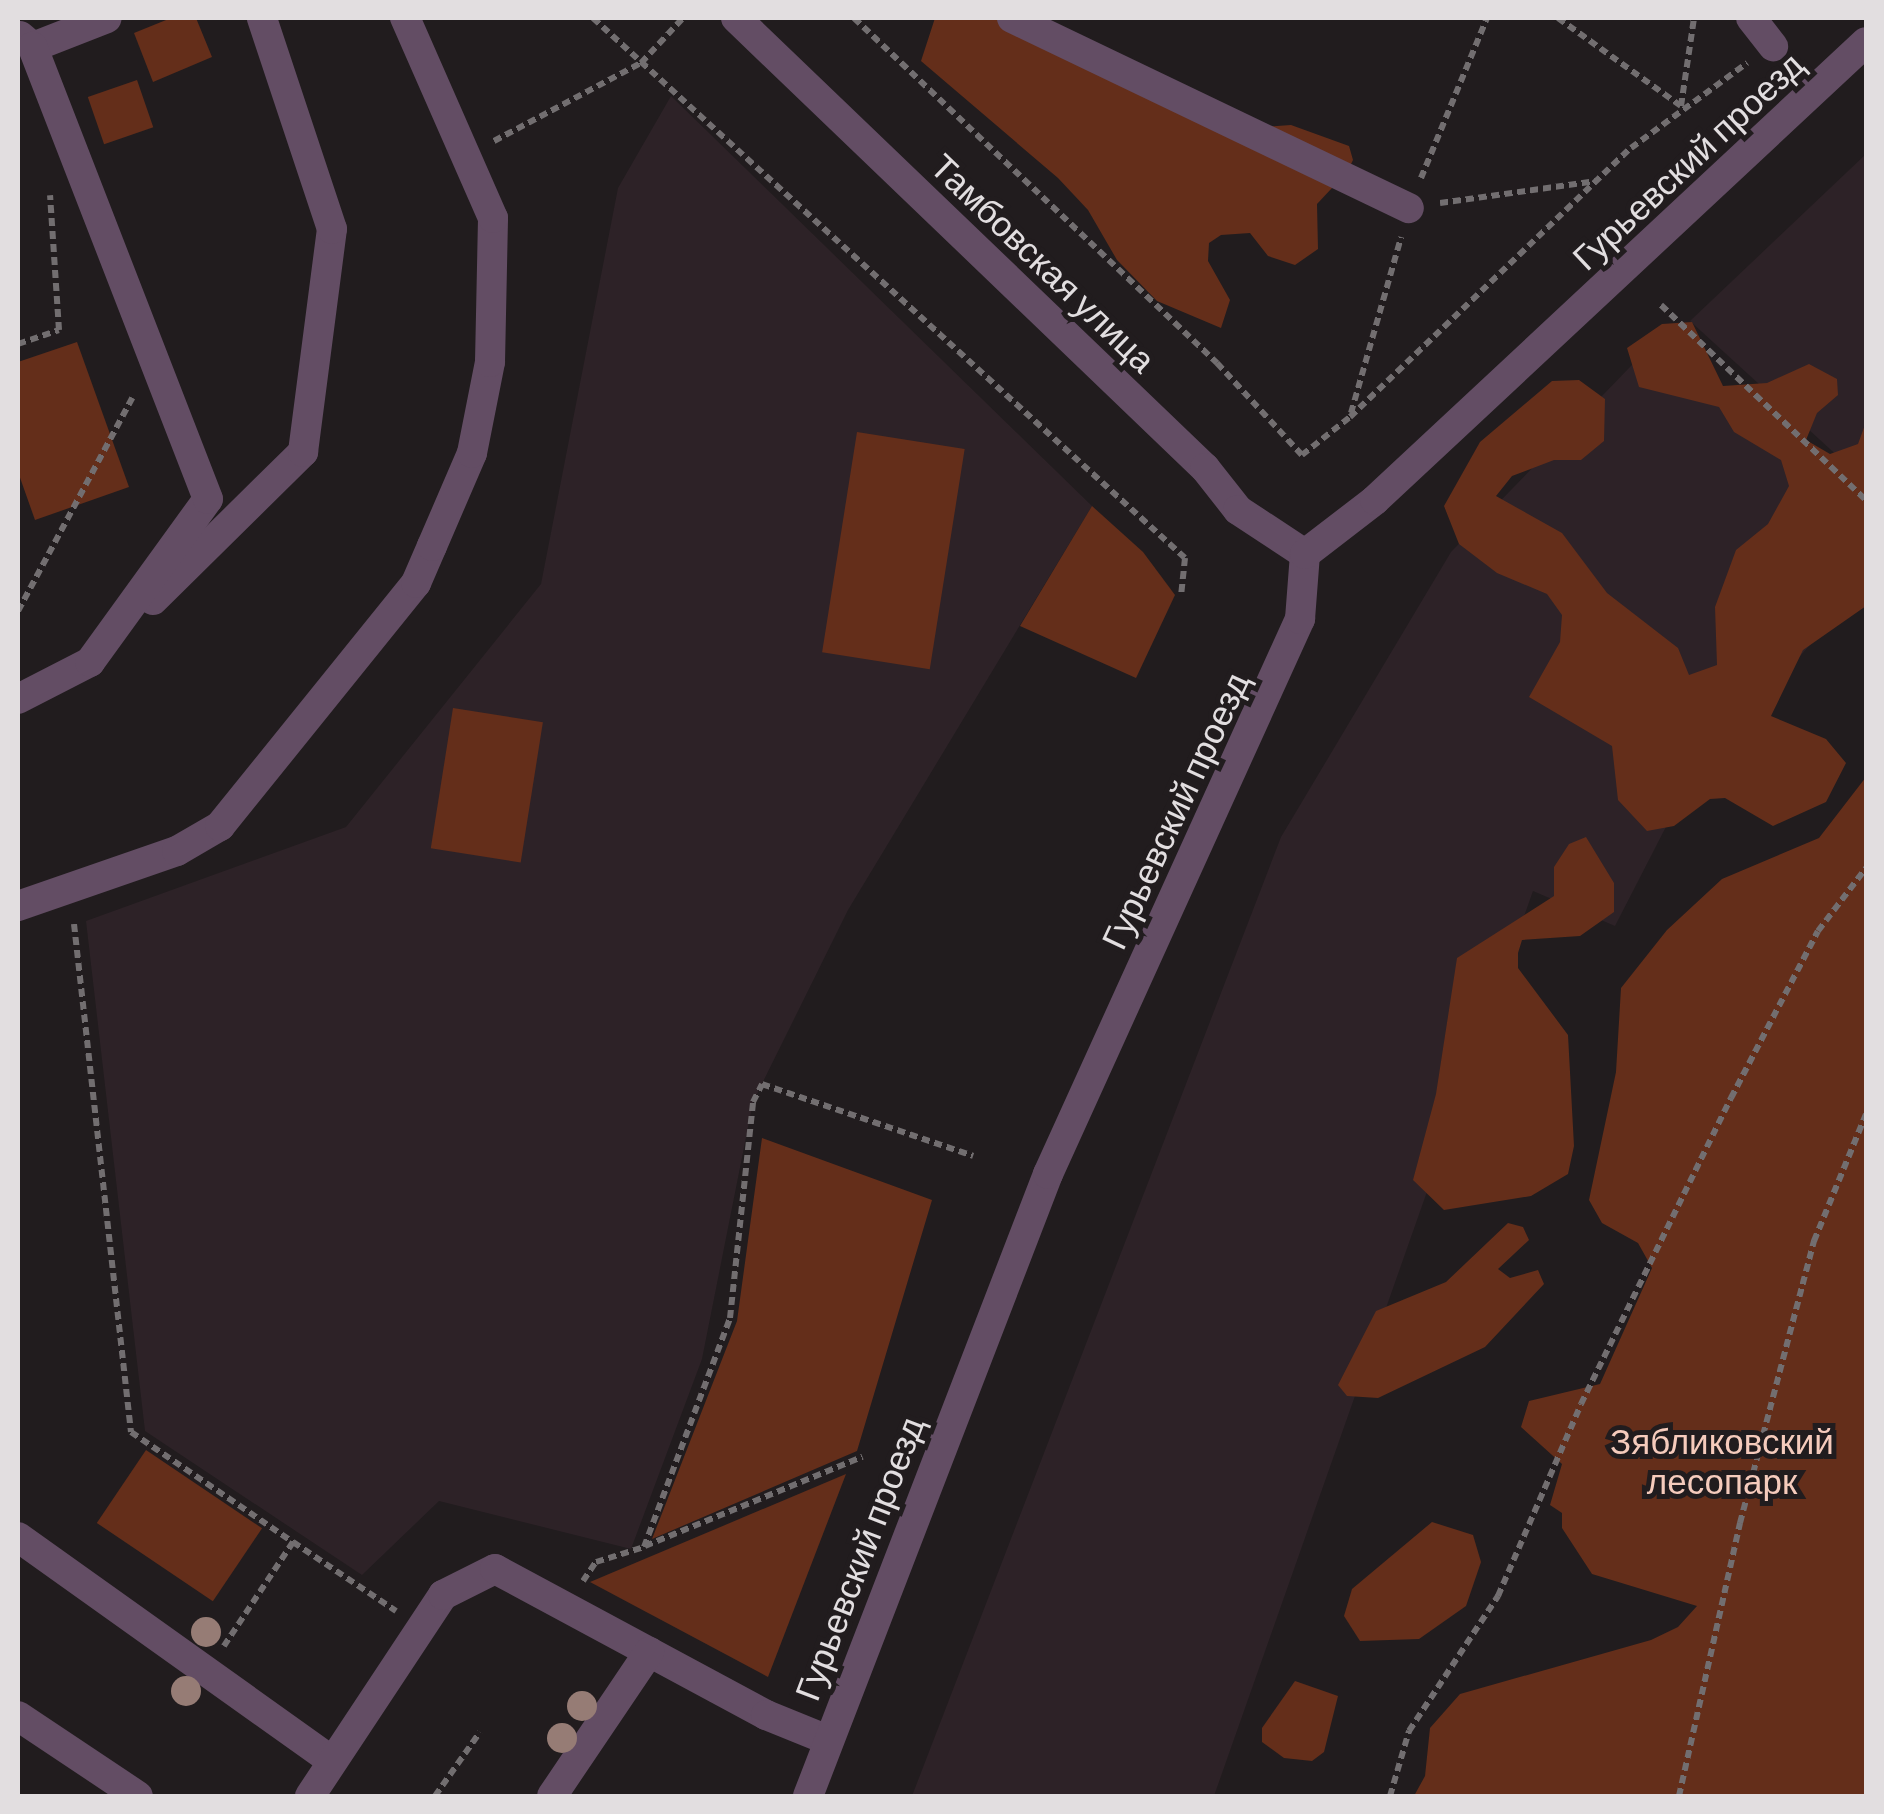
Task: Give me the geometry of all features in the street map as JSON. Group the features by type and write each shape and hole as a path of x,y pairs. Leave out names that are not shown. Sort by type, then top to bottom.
{"street":[{"path":"90,662 208,499 25,41 107,18"},
{"path":"18,700 90,662 303,452 332,230 262,18"},
{"path":"18,906 177,851 220,826 416,582 472,453 490,362 493,218 405,18"},
{"name":"Тамбовская улица","path":"736,18 1204,468 1238,510 1305,554"},
{"path":"1012,18 1409,208"},
{"path":"1752,18 1773,46"},
{"name":"Гурьевский проезд","path":"808,1796 1048,1174 1286,654 1300,619 1305,554 1403,474 1866,42"},
{"path":"18,1537 332,1761"},
{"path":"310,1796 443,1594 495,1569 766,1716 828,1740"},
{"path":"552,1796 649,1652"},
{"path":"18,1716 138,1796"}],"path":[{"path":"593,18 1185,558 1181,597"},
{"path":"466,156 642,63 683,18"},
{"path":"854,18 1217,363 1302,455 1350,418 1597,180 1680,106 1773,46"},
{"path":"1558,18 1680,106"},
{"path":"1680,106 1694,18"},
{"path":"1409,208 1597,180"},
{"path":"18,344 59,330 49,182"},
{"path":"1661,304 1866,500"},
{"path":"18,612 153,357"},
{"path":"1390,1796 1410,1731 1498,1596 1580,1404 1740,1082 1818,931 1866,868"},
{"path":"73,918 131,1432 421,1628"},
{"path":"644,1547 730,1318 753,1102 762,1084 974,1156"},
{"path":"1680,1796 1740,1523 1814,1241 1866,1114"},
{"path":"566,1607 596,1562 644,1547 862,1457"},
{"path":"207,1672 293,1542"},
{"path":"435,1796 480,1732"}],"shaded area":[{"path":"671,96 1092,506 848,910 753,1102 702,1359 631,1549 439,1501 362,1575 145,1431 86,921 346,827 541,584 618,188"},
{"path":"1866,154 1866,482 1690,321"},
{"path":"1660,336 1866,523 1866,581 1688,784 1615,926 1533,891 1214,1796 912,1796 1281,837 1451,552"}],"green space":[{"path":"171,18 196,18 212,57 153,82 134,33"},
{"path":"935,18 1011,18 1262,127 1291,125 1349,146 1353,160 1347,172 1317,204 1318,249 1295,265 1268,256 1250,233 1221,235 1209,243 1208,261 1230,300 1221,328 1157,301 1117,260 1088,210 1058,178 921,61"},
{"path":"137,80 153,127 104,144 88,97"},
{"path":"1692,322 1723,386 1767,383 1809,364 1837,379 1838,395 1817,413 1806,440 1830,454 1858,444 1866,422 1866,606 1803,650 1771,716 1826,739 1846,763 1826,802 1773,826 1725,798 1710,799 1674,826 1647,831 1618,800 1612,746 1529,697 1560,642 1562,615 1547,594 1497,573 1459,544 1444,506 1480,442 1552,381 1579,380 1605,399 1604,441 1581,460 1554,460 1512,476 1496,496 1562,533 1607,593 1678,648 1689,675 1717,665 1715,607 1736,550 1768,524 1789,486 1781,460 1734,432 1719,407 1639,387 1627,348 1662,324"},
{"path":"77,342 129,487 35,520 18,472 18,362"},
{"path":"857,432 965,449 930,669 822,652"},
{"path":"1092,506 1143,552 1175,595 1136,678 1020,626"},
{"path":"453,708 543,722 521,862 431,848"},
{"name":"Зябликовский лесопарк","path":"1866,777 1866,1796 1414,1796 1425,1776 1430,1728 1460,1694 1651,1640 1678,1627 1697,1606 1592,1574 1562,1528 1562,1513 1550,1505 1562,1464 1521,1427 1529,1401 1600,1384 1652,1268 1638,1243 1602,1223 1589,1200 1616,1072 1621,988 1667,930 1722,879 1819,838"},
{"path":"1586,837 1614,883 1614,912 1580,936 1522,940 1518,953 1518,968 1568,1035 1574,1146 1568,1174 1531,1196 1444,1210 1413,1180 1436,1094 1457,958 1554,896 1554,867 1569,844"},
{"path":"762,1138 932,1200 857,1451 652,1539 737,1321"},
{"path":"1508,1223 1523,1227 1529,1240 1498,1269 1510,1278 1538,1270 1544,1284 1485,1347 1378,1398 1347,1396 1338,1385 1376,1311 1446,1282"},
{"path":"146,1450 262,1528 213,1601 97,1523"},
{"path":"846,1474 768,1677 590,1582"},
{"path":"1432,1522 1473,1535 1481,1562 1466,1606 1419,1639 1360,1641 1344,1616 1352,1589"},
{"path":"1295,1681 1338,1696 1324,1752 1312,1761 1284,1758 1262,1742 1262,1728"}]}
